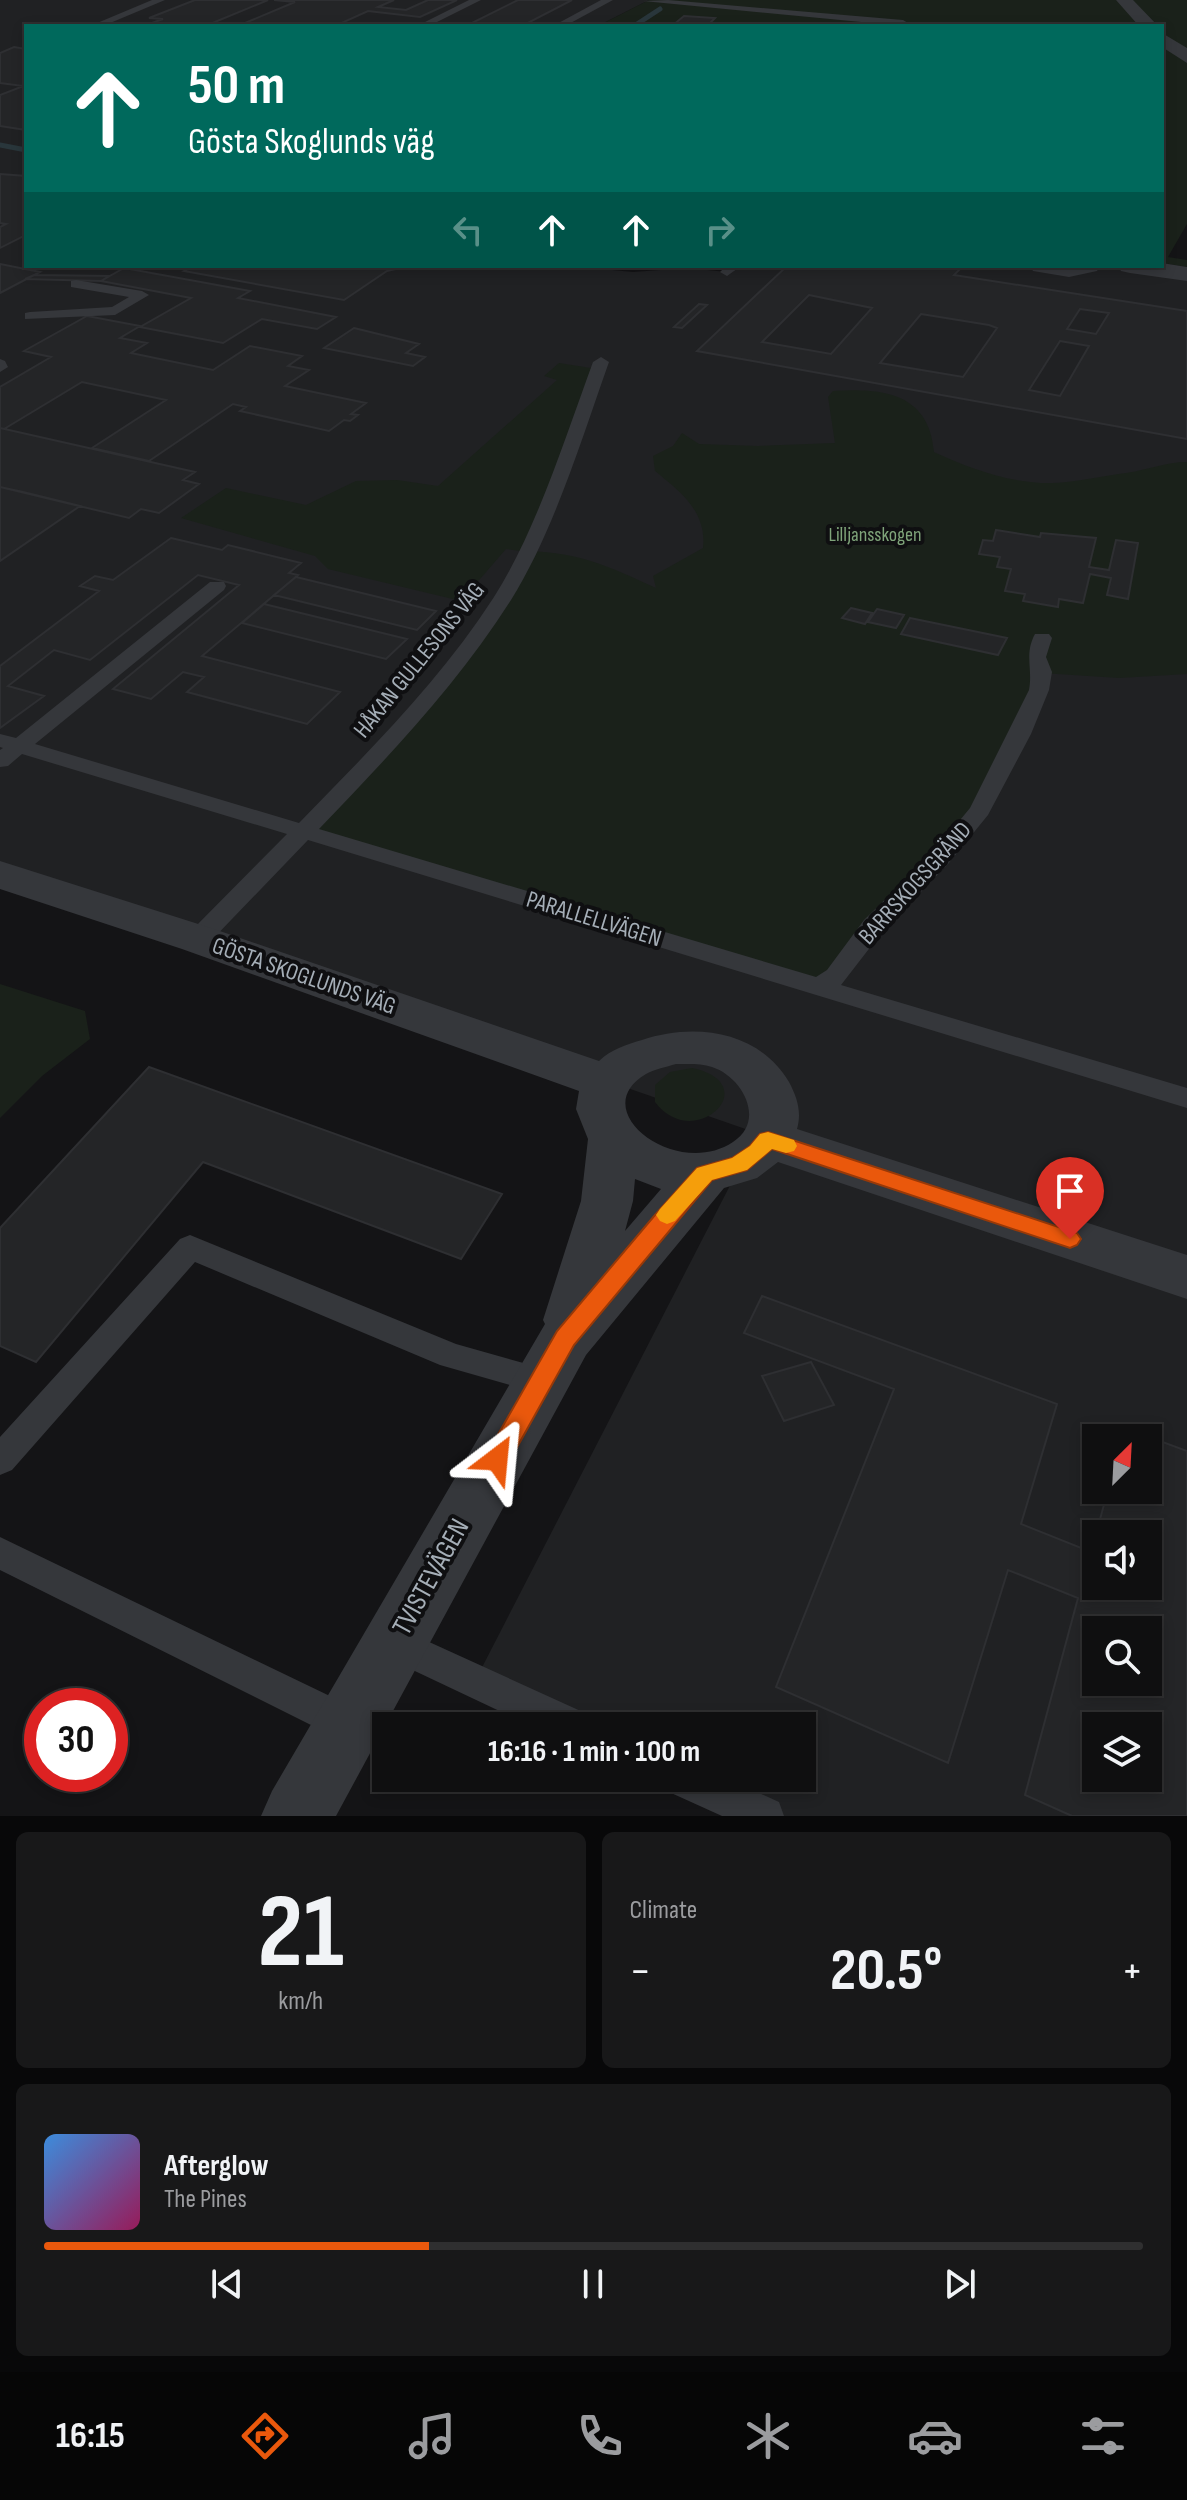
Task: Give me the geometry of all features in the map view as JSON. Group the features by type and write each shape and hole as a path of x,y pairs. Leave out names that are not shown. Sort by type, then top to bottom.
{"street":[{"path":"1124,0 1147,24"},
{"path":"1164,40 1187,57"},
{"path":"1056,268 1078,268"},
{"path":"1144,268 1187,274"},
{"name":"GÖSTA SKOGLUNDS VÄG","path":"0,874 198,939 606,1082"},
{"path":"673,1047 705,1048 734,1056 761,1077 775,1101 776,1121 768,1139 757,1152 739,1164 705,1174 658,1168 631,1156 603,1126 600,1113 606,1082 628,1062 652,1051 673,1047"},
{"path":"768,1139 1187,1277"},
{"name":"TVISTEVÄGEN","path":"553,1359 607,1201 613,1140"},
{"name":"TVISTEVÄGEN","path":"297,1816 553,1359 705,1174"}],"lane":[{"path":"100,24 160,0"},
{"path":"426,24 476,0"},
{"path":"562,24 608,0"},
{"path":"648,1 903,23"},
{"path":"30,316 115,311 142,295 76,284"},
{"name":"HÅKAN GULLESONS VÄG","path":"198,939 379,754 430,696 503,598 561,472 601,362"},
{"path":"6,749 217,586"},
{"name":"BARRSKOGSGRÄND","path":"820,987 836,976 873,926 940,859 980,810 1039,690 1042,672 1036,657 1042,638"},
{"name":"PARALLELLVÄGEN","path":"6,749 301,831 1187,1098"},
{"path":"0,1460 190,1247 451,1356 553,1359"},
{"path":"0,1553 348,1724"},
{"path":"394,1643 542,1712"},
{"path":"713,1792 765,1816"}],"shaded area":[{"path":"0,0 649,0 602,24 24,24 24,268 591,268 633,272 687,268 727,272 732,268 1164,267 1187,270 1187,1816 764,1816 713,1792 816,1792 816,1712 542,1712 475,1681 757,1133 198,939 0,874"}],"green space":[{"path":"649,0 1187,0 1187,224 1168,257 1187,260 1187,267 1164,263 1164,24 602,24"},
{"name":"Lilljansskogen","path":"559,363 597,369 528,551 594,562 656,588 653,576 703,548 703,535 701,524 690,504 655,471 653,456 673,446 682,433 699,444 758,446 835,443 828,397 833,391 869,391 900,398 923,417 934,452 977,470 1007,478 1038,483 1062,482 1187,462 1187,674 1119,678 1042,673 998,777 820,987 301,831 430,696 527,552 506,549 461,601 328,569 315,556 181,518 226,488 306,505 356,481 397,480 438,486 557,380 544,376"},
{"path":"0,984 85,1011 90,1039 42,1076 0,1118"},
{"path":"692,1068 714,1076 723,1087 724,1100 704,1118 688,1121 671,1116 655,1102 655,1085 670,1072"}],"building":[{"path":"195,0 268,0 210,24 158,24 152,23 163,19 149,18"},
{"path":"274,0 394,0 378,7 406,10 428,0 457,0 420,17 368,11 339,24 243,24 295,2"},
{"path":"518,0 572,0 526,24 470,24"},
{"path":"684,16 715,18 709,24 674,24"},
{"path":"14,47 24,49 24,86 0,83 0,53"},
{"path":"24,86 24,130 0,126 0,95"},
{"path":"0,174 24,176 24,236 0,248 0,227 6,224 0,223"},
{"path":"0,264 40,272 0,293"},
{"path":"124,268 250,291 238,298 336,317 317,329 262,319 223,343 140,327 191,298 101,281"},
{"path":"189,268 400,268 387,271 344,300 184,271"},
{"path":"785,268 961,268 954,275 1187,311 1187,439 697,351","holes":["809,295 872,308 831,354 762,342","1080,309 1109,313 1096,334 1067,329","921,314 989,325 997,328 963,377 880,363","1060,341 1089,346 1060,396 1029,390"]},
{"path":"34,275 109,276 101,281 25,279"},
{"path":"699,304 707,305 682,328 674,327"},
{"path":"87,316 140,326 120,338 147,343 131,353 213,370 250,346 302,356 288,366 309,370 285,386 366,403 351,414 358,415 329,431 240,411 246,407 233,404 149,461 92,448 166,400 82,382 4,429 0,428 0,387 51,357 24,351"},
{"path":"354,328 419,344 406,353 425,357 413,366 324,348"},
{"path":"0,428 195,472 183,480 199,484 159,513 141,509 129,518 0,487"},
{"path":"0,487 23,492 80,506 0,561"},
{"path":"996,530 1040,537 1041,533 1096,538 1089,567 1109,570 1116,540 1138,543 1128,599 1107,595 1111,578 1090,574 1083,603 1059,599 1058,607 1023,601 1025,594 1005,591 1011,569 997,567 1000,557 979,554 983,540 993,541"},
{"path":"171,538 222,550 228,545 301,563 289,573 298,575 202,656 340,692 307,724 187,692 204,677 183,672 151,699 113,689 239,585 198,575 90,660 54,650 8,686 44,696 0,728 0,666 99,591 80,586 95,576 113,580"},
{"path":"296,577 436,611 417,630 274,595"},
{"path":"264,604 407,639 386,659 242,623"},
{"path":"851,608 872,613 865,624 842,618"},
{"path":"877,609 904,615 896,628 868,622"},
{"path":"910,618 1007,638 998,655 901,634"},
{"path":"149,1067 502,1194 461,1259 203,1162 36,1362 0,1346 0,1228"},
{"path":"762,1296 1057,1404 1021,1524 1082,1548 1082,1600 1162,1600 1162,1520 1100,1520 1104,1504 1162,1504 1162,1442 1187,1451 1187,1816 1072,1816 1025,1795 1078,1598 1008,1570 948,1763 776,1687 894,1389 744,1333"},
{"path":"811,1362 834,1405 784,1421 762,1376"}],"waterway":[{"path":"637,24 660,9"},
{"path":"0,145 24,150"}],"slow traffic":[{"path":"667,1215 705,1174 739,1164 757,1152 768,1139 786,1146"}],"route":[{"path":"497,1459 566,1338 663,1221 705,1174 739,1164 757,1152 768,1139 1070,1239"}]}
